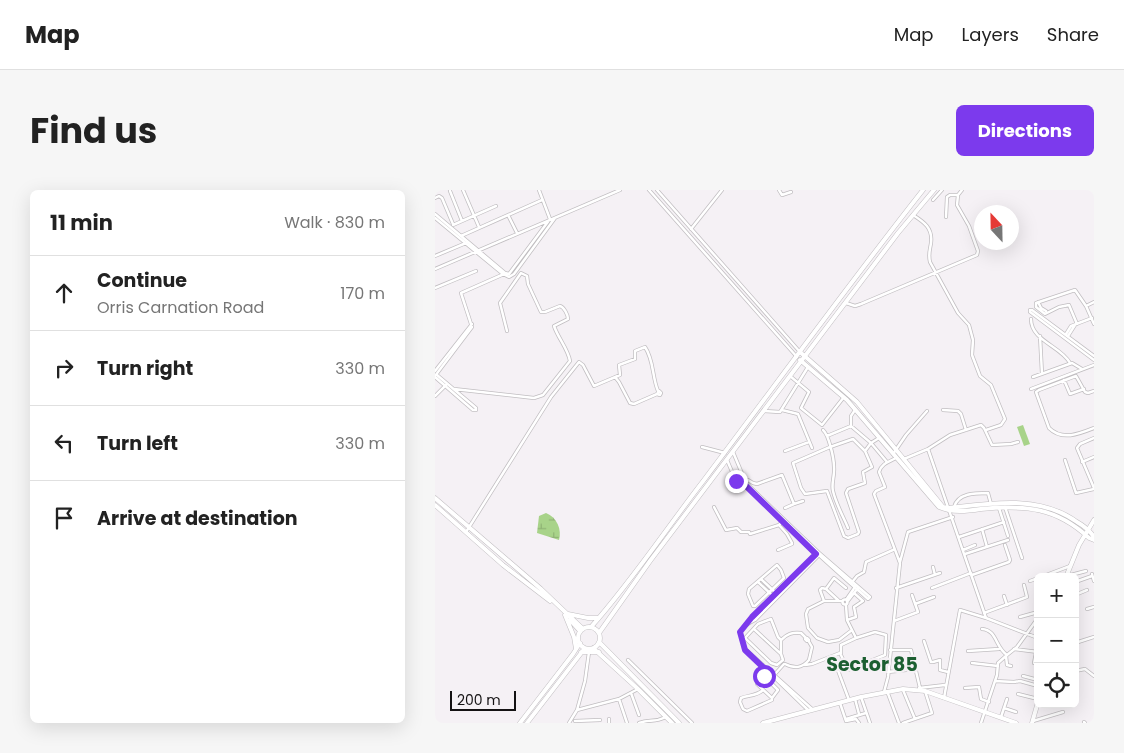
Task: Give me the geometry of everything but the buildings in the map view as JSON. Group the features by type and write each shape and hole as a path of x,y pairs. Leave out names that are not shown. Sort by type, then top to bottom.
{"street":[{"path":"463,190 479,227"},
{"path":"539,190 550,219"},
{"path":"435,269 621,190"},
{"path":"649,190 801,361 844,397 939,507 969,511 1005,507 1028,508 1057,516 1094,539"},
{"path":"657,190 804,357 857,402 943,507 951,509 1019,502 1051,508 1070,516 1089,530 1094,539"},
{"path":"690,228 721,190"},
{"path":"779,190 782,195 791,192"},
{"path":"672,723 599,652 593,648 585,648 578,638 582,630 591,627 599,618 923,190"},
{"path":"679,723 599,642 599,633 650,561 804,357 934,190"},
{"path":"933,200 942,190"},
{"path":"846,303 855,306 861,304 978,253 969,226 957,205 958,195 961,190"},
{"path":"450,191 462,221"},
{"path":"946,217 947,196 958,195"},
{"path":"435,198 439,196 442,198 453,229"},
{"path":"461,236 543,200"},
{"path":"453,225 495,206"},
{"path":"435,214 507,274"},
{"path":"508,215 517,233"},
{"path":"913,215 925,223 930,230 931,243 928,256 958,313 969,326 973,340 972,355 979,376 991,385 1004,418 1005,421 1001,425 985,430"},
{"path":"446,385 476,410 473,410 446,385 435,374 472,328 461,293 507,274 513,274 556,217"},
{"path":"435,218 478,251"},
{"path":"507,274 550,219"},
{"path":"435,256 466,243"},
{"path":"435,288 476,271"},
{"path":"453,389 533,398 543,395 569,361 568,354 554,326 568,319 568,316 561,306 541,312 528,284 527,276 521,272 500,303 507,330"},
{"path":"1076,325 1069,305 1059,307 1045,314 1036,306 1036,303 1074,290 1077,291 1094,324"},
{"path":"1039,302 1041,308 1046,311"},
{"path":"1086,306 1094,302"},
{"path":"1094,356 1065,337 1030,312 1031,310 1065,337 1094,360"},
{"path":"1065,337 1076,325 1092,318"},
{"path":"1031,319 1032,330 1067,357 1070,363 1083,370"},
{"path":"1040,336 1042,374"},
{"path":"464,531 551,396 579,362 584,367 594,386 620,374 619,366 635,359 635,351 645,347 653,370 657,392 634,404 629,404 615,377"},
{"path":"1033,377 1070,363"},
{"path":"1031,389 1094,365"},
{"path":"781,410 808,367"},
{"path":"790,376 809,392 801,408 822,425 844,397"},
{"path":"1094,391 1087,393 1077,376 1036,392 1049,428 1054,432 1065,436 1094,428"},
{"path":"1063,380 1070,394 1084,389"},
{"path":"435,396 446,385"},
{"path":"764,411 780,412 781,410 798,414 812,448"},
{"path":"855,410 851,416 851,426 871,443 887,462"},
{"path":"943,410 959,412 966,430"},
{"path":"900,563 874,495 876,491 885,487 879,471 882,465 895,456 896,449 906,434 927,411"},
{"path":"904,459 929,449 950,435 981,425 992,445 1018,442"},
{"path":"827,436 851,426"},
{"path":"823,430 827,436 835,468 832,480 833,492 848,528"},
{"path":"865,451 871,443 879,438"},
{"path":"1065,460 1076,493 1094,489 1077,446 1094,438"},
{"path":"853,439 865,451 872,468 863,472 865,483 848,490 846,493 859,532 848,538 844,536 827,491 805,494 801,488 793,463 853,439"},
{"path":"785,451 809,442"},
{"path":"702,447 725,453"},
{"path":"929,449 951,509 986,618"},
{"path":"733,452 744,480 787,524"},
{"path":"1082,462 1094,457"},
{"path":"727,460 735,479 744,484 818,554 857,587 870,597 869,599 857,587 853,581 818,554"},
{"path":"740,482 748,480 757,484 781,475 794,504"},
{"path":"1089,479 1094,477"},
{"path":"697,489 702,492"},
{"path":"951,509 960,497 976,493 988,492 991,504"},
{"path":"435,498 541,589 565,614 574,637 576,649"},
{"path":"785,508 803,501"},
{"path":"435,505 508,569 543,594 582,630"},
{"path":"715,507 726,530 737,528 741,532 749,532 751,534 787,524"},
{"path":"1005,507 1021,558"},
{"path":"965,554 1008,538 999,508"},
{"path":"899,723 885,692 896,588 908,532 953,517"},
{"path":"1067,573 1094,520"},
{"path":"959,537 1004,522"},
{"path":"778,550 792,544 780,526"},
{"path":"982,529 987,547"},
{"path":"963,550 975,545"},
{"path":"932,588 1009,562 1005,545"},
{"path":"853,581 865,570 866,562 893,550"},
{"path":"811,711 744,648 740,632 776,593 818,554"},
{"path":"748,623 755,620 818,554"},
{"path":"779,566 784,578 773,590 753,606 748,591 758,582 774,567 779,566"},
{"path":"1050,573 1070,566"},
{"path":"933,567 935,575"},
{"path":"1078,573 1086,571"},
{"path":"896,588 940,573"},
{"path":"1079,580 1092,575 1094,580"},
{"path":"826,589 834,578 846,588"},
{"path":"761,579 776,593"},
{"path":"1030,580 1034,579"},
{"path":"758,582 773,596"},
{"path":"985,613 1027,597 1024,585"},
{"path":"852,630 839,640 833,642 820,640 808,628 807,610 824,601 844,602 854,593 857,587"},
{"path":"844,602 857,587"},
{"path":"824,601 820,590 822,588 844,602 847,620 856,638"},
{"path":"1079,593 1087,590"},
{"path":"847,620 856,617 854,607 863,601 854,593"},
{"path":"893,621 917,613 912,595"},
{"path":"1004,596 1007,605"},
{"path":"915,604 934,597"},
{"path":"1087,609 1094,607"},
{"path":"944,698 959,610 986,618 1034,637"},
{"path":"1020,617 1034,613"},
{"path":"565,614 599,618"},
{"path":"784,663 781,654 781,640 771,619 758,624 745,638 771,663 777,665 784,663 795,668 841,653"},
{"path":"981,723 995,682 998,663 1014,650 1034,624"},
{"path":"591,627 599,633"},
{"path":"982,628 988,630 995,637 1000,650 1006,655 1007,664 1011,666"},
{"path":"754,629 781,654"},
{"path":"781,640 796,632 801,633 807,639 812,647 812,654 805,665"},
{"path":"875,632 886,635 885,655 848,670 841,653 841,645 856,638 875,632"},
{"path":"807,639 813,634"},
{"path":"1079,642 1094,637"},
{"path":"924,641 931,662 940,660 940,670 948,672"},
{"path":"593,648 599,642"},
{"path":"520,723 580,643"},
{"path":"527,723 585,648"},
{"path":"890,650 911,650 920,688"},
{"path":"968,651 1000,650"},
{"path":"1014,650 1034,652"},
{"path":"581,652 599,652"},
{"path":"574,721 585,681 589,652"},
{"path":"628,660 692,723"},
{"path":"772,698 757,684 764,676 772,674 784,663"},
{"path":"972,663 998,666"},
{"path":"836,665 849,700"},
{"path":"888,672 915,669"},
{"path":"1079,670 1085,669 1094,676"},
{"path":"763,690 755,696 749,695 741,698 740,702 743,709 747,711 768,703 778,690 764,676"},
{"path":"1023,676 1034,679"},
{"path":"995,682 1020,681 1034,685"},
{"path":"763,723 778,721 861,697 903,689 945,685"},
{"path":"965,688 979,688 981,699 989,702"},
{"path":"577,710 619,699 638,689"},
{"path":"903,689 915,719"},
{"path":"912,689 1015,723"},
{"path":"903,723 932,712 925,692"},
{"path":"631,693 639,715"},
{"path":"1018,694 1034,697"},
{"path":"861,697 870,723"},
{"path":"619,699 627,723"},
{"path":"855,699 859,714"},
{"path":"1001,717 1007,699"},
{"path":"839,703 845,719 848,722 856,719 859,723"},
{"path":"1004,708 1016,712"},
{"path":"1033,722 1036,708"},
{"path":"845,719 866,712"},
{"path":"1033,722 1063,712"},
{"path":"639,723 647,720 655,722 666,717"},
{"path":"569,723 574,721 600,720"}],"green space":[{"path":"1023,425 1030,444 1024,446 1017,427"},
{"path":"546,513 558,524 559,540 537,533 539,516"}],"district":[{"name":"Sector 85","path":"872,664"}],"route":[{"path":"736,481 743,483 816,554 752,617 740,632 745,650 768,672 764,676"}]}
